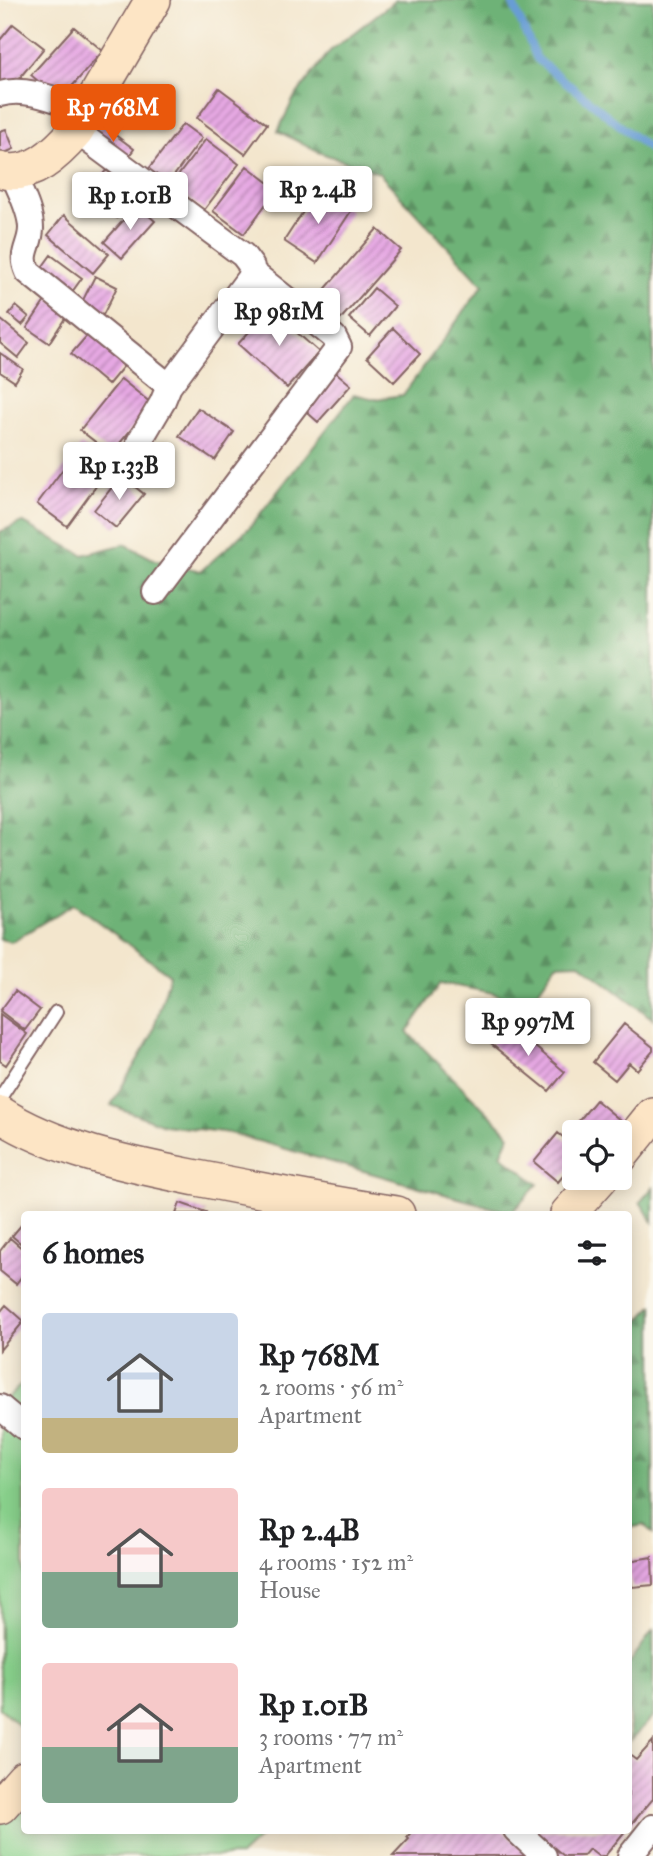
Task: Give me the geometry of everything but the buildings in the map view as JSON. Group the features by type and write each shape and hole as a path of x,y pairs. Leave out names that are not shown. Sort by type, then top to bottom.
{"street":[{"path":"153,0 81,121 47,160 27,170 6,172 29,216 31,230 23,262 28,272 169,386"},
{"path":"0,94 13,90 30,93 81,121 243,254 249,260 252,272 334,337 340,347 155,592"},
{"path":"139,442 169,386 252,272"},
{"path":"0,1114 42,1135 126,1162 249,1188 380,1211"},
{"path":"632,1141 653,1115"},
{"path":"571,1211 589,1190"},
{"path":"0,1407 21,1424"},
{"path":"0,1806 21,1782"},
{"path":"630,1856 653,1827"},
{"path":"520,1834 544,1856"}],"lane":[{"path":"0,1098 56,1012"}],"green space":[{"path":"396,0 653,0 653,1019 580,963 557,964 526,1008 493,993 441,983 407,1032 510,1135 501,1155 538,1184 513,1211 504,1211 230,1133 164,1125 111,1105 151,1037 170,975 74,904 11,942 0,939 0,532 22,522 83,555 125,544 155,560 201,571 249,528 354,394 375,399 403,395 483,285 379,173 318,152 278,131 294,98 330,51"},
{"path":"653,1187 653,1222 640,1202"},
{"path":"653,1306 653,1533 644,1525 632,1527 632,1328"},
{"path":"21,1385 21,1727 0,1708 0,1405"},
{"path":"653,1630 653,1717 632,1739 632,1659"},
{"path":"21,1810 21,1834 264,1834 240,1856 0,1856 0,1823"}],"waterway":[{"path":"511,0 537,59 653,152"}]}
